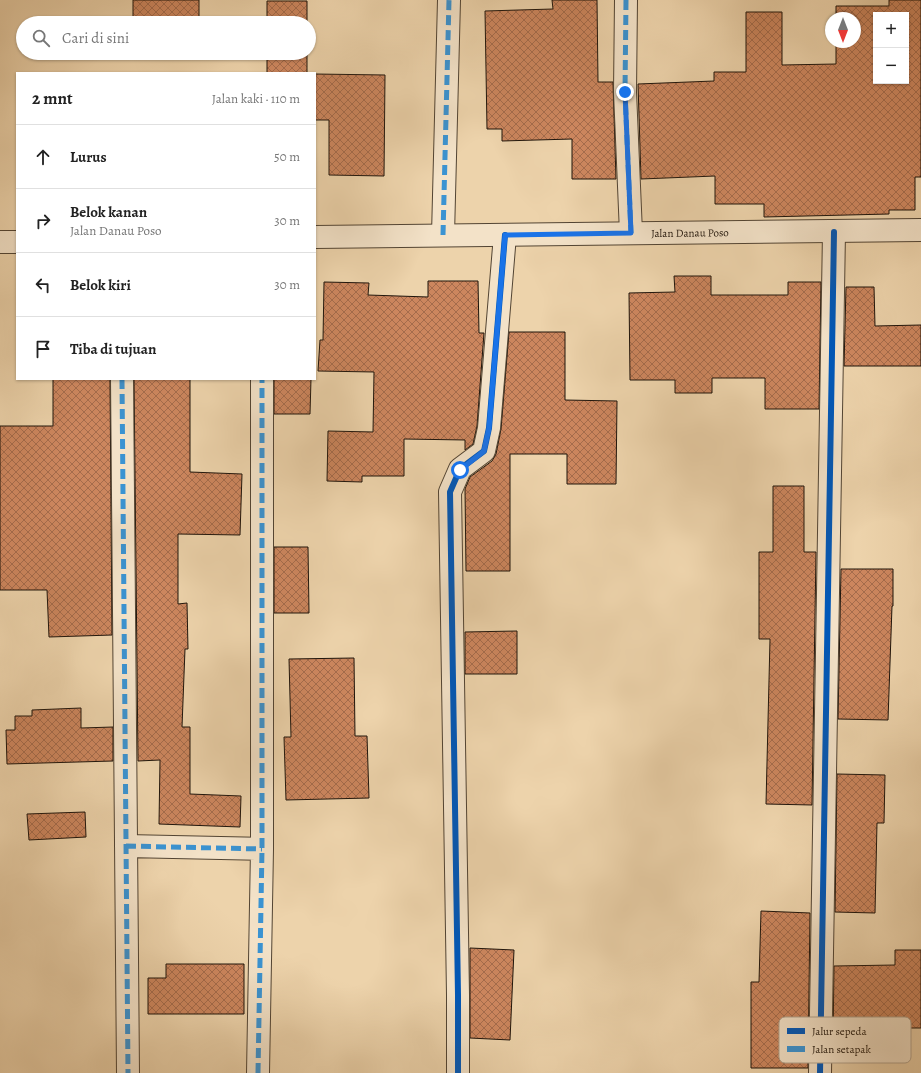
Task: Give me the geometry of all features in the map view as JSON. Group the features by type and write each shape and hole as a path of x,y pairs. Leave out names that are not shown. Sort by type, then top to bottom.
{"street":[{"path":"443,235 449,0"},
{"path":"626,0 625,92 631,233"},
{"name":"Jalan Danau Poso","path":"316,237 921,230"},
{"path":"821,1017 834,232"},
{"path":"458,1073 450,492 460,470 484,451 489,428 505,235"},
{"path":"0,242 16,242"},
{"path":"122,380 128,1073"},
{"path":"258,1073 262,849 262,380"},
{"path":"126,846 262,849"},
{"path":"820,1063 820,1073"}],"building":[{"path":"133,0 199,0 199,16 133,16"},
{"path":"552,0 597,0 598,82 613,82 616,179 572,179 572,139 502,141 502,129 487,129 485,11 553,9"},
{"path":"889,0 921,0 921,177 915,177 915,210 889,210 889,214 764,217 764,204 715,204 715,176 641,179 638,84 714,81 714,72 746,72 746,12 782,12 782,65 836,64 836,48 861,48 861,12 836,12 836,6 889,6"},
{"path":"267,1 307,1 307,16 267,16"},
{"path":"267,60 307,60 307,72 267,72"},
{"path":"316,74 385,75 384,176 329,175 329,120 316,120"},
{"path":"674,276 711,276 711,295 788,295 788,282 821,282 819,409 765,409 765,378 712,378 712,393 675,393 675,380 630,380 629,293 675,292"},
{"path":"428,281 478,281 479,333 484,333 477,426 473,444 465,450 465,440 404,439 404,476 362,476 362,482 327,481 328,431 373,432 374,372 318,371 320,340 323,340 324,282 369,283 368,295 428,297"},
{"path":"846,287 874,287 875,326 921,325 921,366 844,366"},
{"path":"509,332 565,332 565,400 617,401 616,484 567,484 567,454 510,454 510,571 466,571 465,489 470,477 492,461 496,454 501,429"},
{"path":"53,380 110,380 112,635 49,637 47,590 0,590 0,426 53,426"},
{"path":"134,380 190,380 190,472 242,474 240,535 178,534 178,604 187,603 188,649 185,649 182,727 190,727 190,794 241,796 240,827 159,824 160,760 138,761"},
{"path":"274,380 311,380 310,414 274,414"},
{"path":"773,486 804,486 804,552 816,552 812,805 766,804 770,639 759,639 759,552 773,552"},
{"path":"274,547 308,547 309,613 274,613"},
{"path":"841,569 893,569 893,606 888,720 838,719"},
{"path":"517,631 517,674 465,674 465,632"},
{"path":"354,658 355,736 367,736 369,798 286,800 284,737 291,737 289,659"},
{"path":"81,708 81,728 113,727 113,761 7,764 6,730 15,730 15,716 32,716 32,710"},
{"path":"837,774 885,775 884,823 877,823 875,913 835,912"},
{"path":"85,812 86,837 29,840 27,814"},
{"path":"761,911 810,913 809,1017 779,1017 779,1063 808,1063 808,1068 751,1068 751,982 759,982"},
{"path":"470,948 514,950 510,1040 470,1038"},
{"path":"895,950 921,950 921,1028 911,1028 911,1017 833,1017 834,966 895,965"},
{"path":"166,964 244,964 244,1014 148,1014 148,978 166,978"}],"marked path":[{"path":"443,235 449,0"},
{"path":"626,0 625,92 631,233"},
{"path":"122,380 128,1073"},
{"path":"258,1073 262,849 262,380"},
{"path":"126,846 262,849"}],"cycle path":[{"path":"821,1017 834,232"},
{"path":"458,1073 450,492 460,469 484,451 489,428 505,235"},
{"path":"820,1063 820,1073"}],"route":[{"path":"460,470 484,451 489,428 505,235 631,233 625,92"}]}
